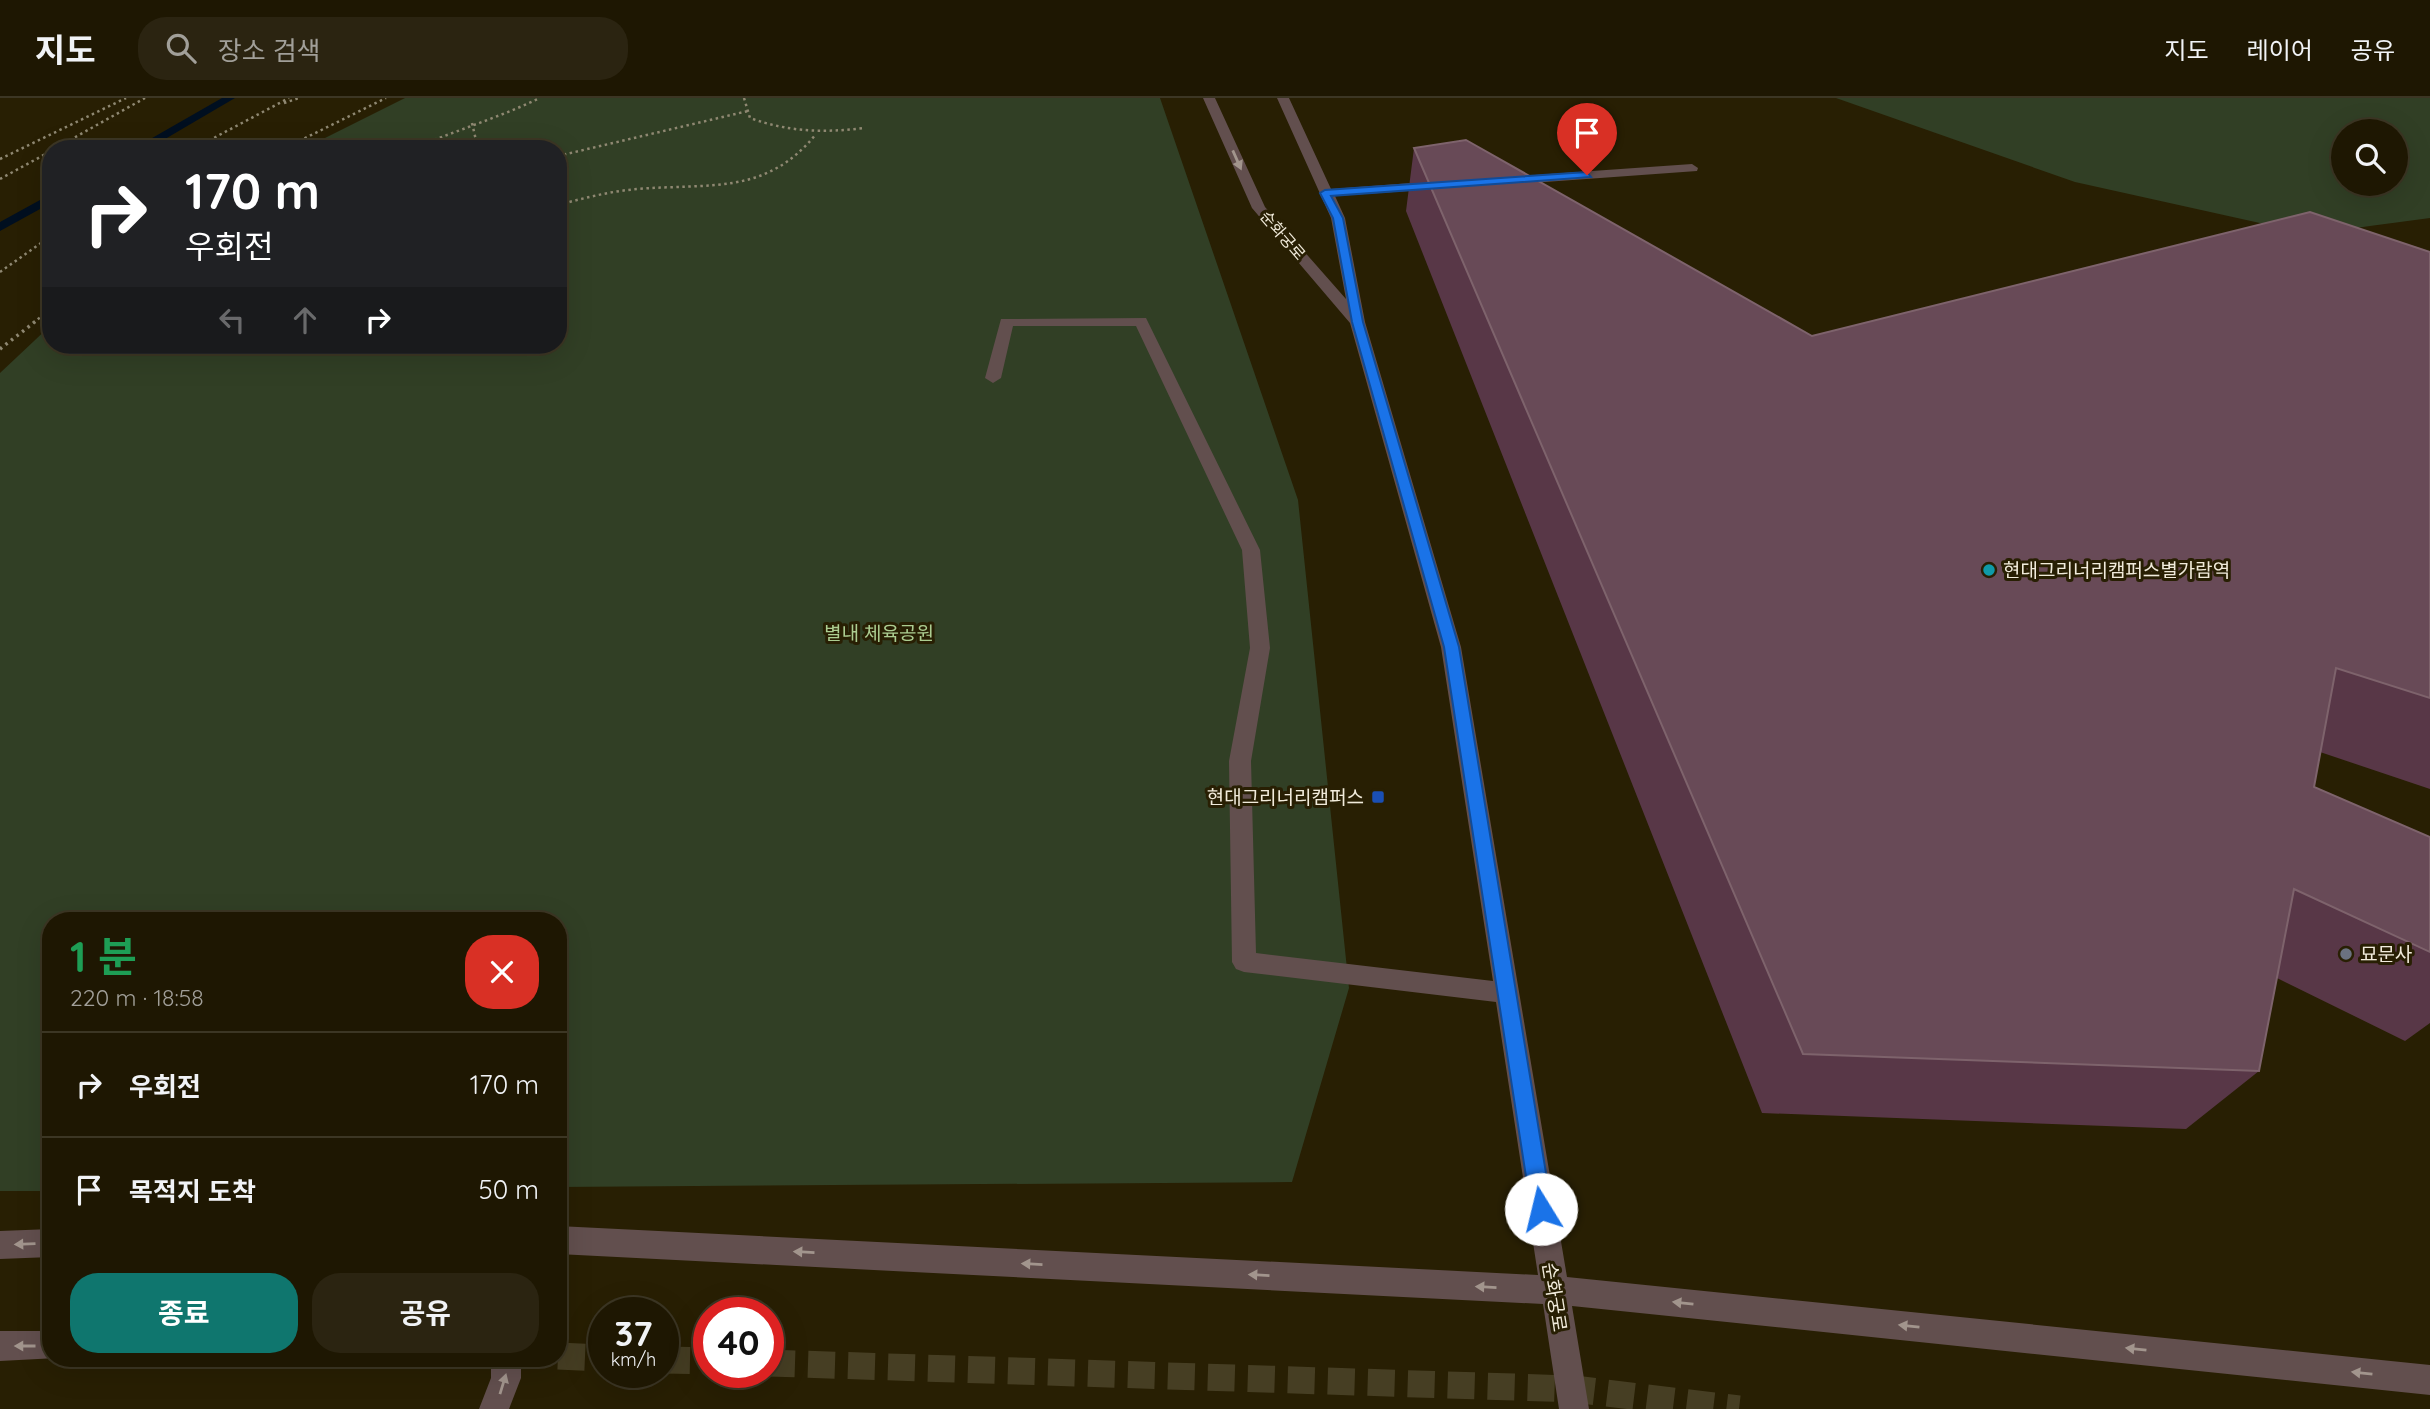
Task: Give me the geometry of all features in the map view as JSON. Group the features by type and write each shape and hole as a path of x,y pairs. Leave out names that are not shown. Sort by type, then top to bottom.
{"street":[{"name":"순화궁로","path":"1209,98 1259,208 1357,322"},
{"name":"순화궁로","path":"1283,98 1338,218 1357,322 1451,647 1574,1409"},
{"path":"1488,182 1692,168"},
{"path":"1325,193 1448,185"},
{"path":"993,379 1006,323 1140,321 1251,550 1260,648 1240,761 1244,962 1507,993"},
{"path":"567,1240 1554,1290 2430,1380"},
{"path":"0,1245 42,1243"},
{"path":"0,1346 42,1346"},
{"path":"494,1409 506,1378 506,1367"}],"path":[{"path":"0,159 126,98"},
{"path":"70,140 145,98"},
{"path":"210,140 289,98"},
{"path":"264,111 299,98"},
{"path":"301,140 386,98"},
{"path":"433,140 472,123 504,115 540,98"},
{"path":"744,98 750,118 780,129 816,134 864,128"},
{"path":"567,154 748,111"},
{"path":"472,123 476,140"},
{"path":"567,203 607,192 649,188 701,189 739,183 779,170 803,155 816,134"},
{"path":"0,179 42,156"},
{"path":"0,272 42,242"},
{"path":"0,264 10,265"},
{"path":"0,349 42,316"}],"green space":[{"name":"별내 체육공원","path":"405,98 1160,98 1298,500 1349,988 1292,1182 567,1187 567,912 42,912 42,1191 0,1191 0,373 42,333 42,354 567,354 567,140 321,140"},
{"path":"1836,98 2430,98 2430,218 2310,234 2075,182"}],"building":[{"name":"현대그리너리캠퍼스별가람역","path":"1466,140 1812,336 2310,212 2430,252 2430,698 2336,668 2314,787 2430,837 2430,952 2294,889 2259,1071 1803,1054 1414,148"}],"waterway":[{"path":"155,140 230,98"},
{"path":"0,227 42,203"}],"tunnel":[{"path":"567,1356 588,1357"},
{"path":"679,1360 693,1361"},
{"path":"784,1364 1574,1389 1739,1409"}],"place":[{"name":"현대그리너리캠퍼스별가람역","path":"1989,570"},
{"name":"현대그리너리캠퍼스","path":"1378,797"},
{"name":"묘문사","path":"2346,954"}],"route":[{"path":"1541,1209 1451,647 1357,322 1338,218 1325,193 1587,175"}]}
